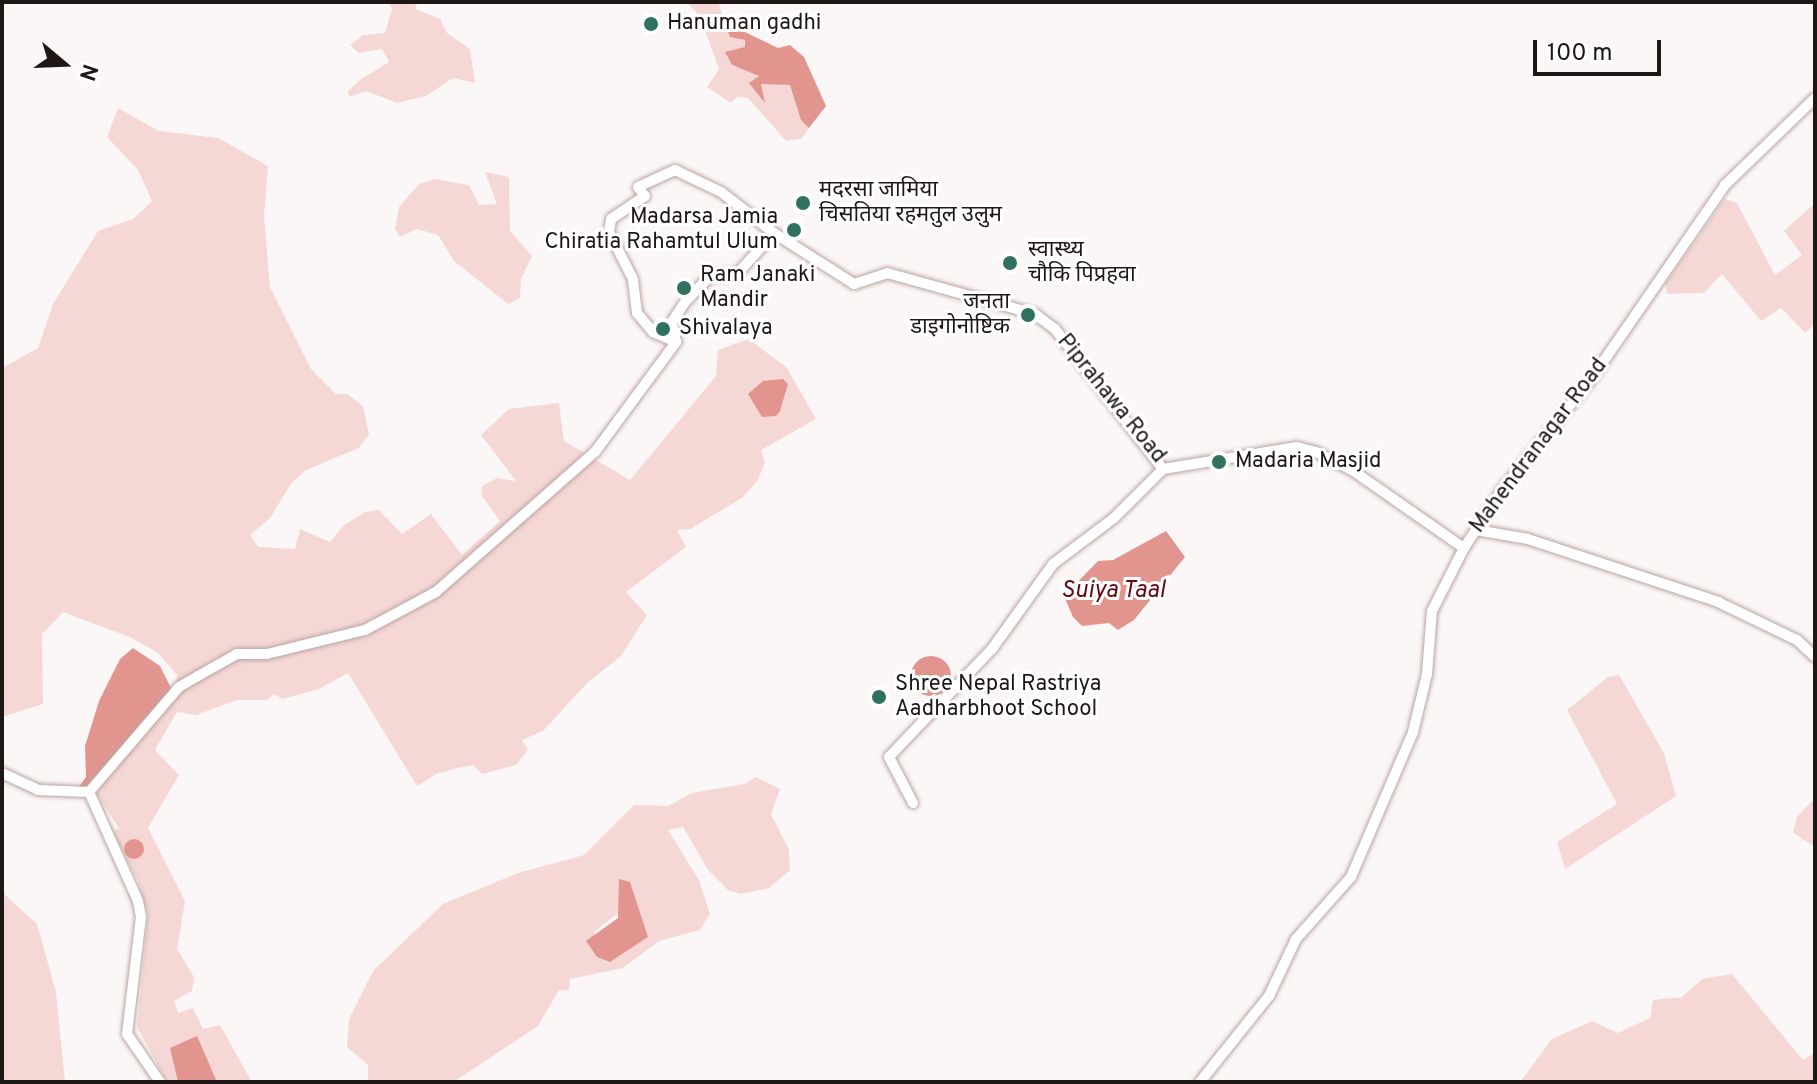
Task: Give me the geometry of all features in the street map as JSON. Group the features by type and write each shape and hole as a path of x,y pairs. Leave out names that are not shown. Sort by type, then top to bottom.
{"street":[{"name":"Mahendranagar Road","path":"1200,1082 1269,996 1296,939 1351,877 1413,732 1427,674 1432,611 1464,548 1592,378 1725,185 1815,98"},
{"path":"89,792 179,687 237,654 267,654 365,630 436,592 595,452 676,342 672,322 685,302 709,277 738,273 774,233 721,192 675,170 638,187 645,196 611,219 609,232 633,279 637,313 653,332 676,342"},
{"name":"Piprahawa Road","path":"774,233 854,284 887,273 1035,314 1055,329 1163,469 1297,447 1352,470 1464,548"},
{"path":"913,803 889,757 992,649 1053,564 1114,518 1163,469"},
{"path":"1476,530 1528,539 1718,602 1797,640 1815,657"},
{"path":"2,773 38,790 89,792"},
{"path":"89,792 138,901 141,917 127,1034 160,1082"}],"shaded area":[{"path":"388,2 418,2 415,9 440,19 447,33 470,49 475,83 453,78 426,96 397,103 366,91 349,97 348,91 361,79 389,62 382,49 359,53 350,45 363,35 385,33 392,9"},
{"path":"687,2 718,2 730,37 745,40 746,47 726,53 732,66 755,72 762,91 761,84 766,82 790,85 809,128 802,138 786,141 748,98 737,97 731,103 707,87 719,69 700,17"},
{"path":"118,108 159,131 218,138 268,166 264,216 270,287 311,369 336,394 347,394 363,406 369,434 359,448 306,470 291,484 270,518 250,535 258,547 295,549 300,529 330,542 343,526 365,512 379,510 402,534 431,514 462,555 500,521 481,495 482,486 497,478 516,481 481,435 509,409 559,403 564,441 630,480 716,376 718,350 749,339 787,368 816,419 761,450 765,462 758,480 742,498 690,529 677,530 686,547 626,592 647,615 621,656 588,682 543,731 522,740 528,750 516,765 482,774 473,765 457,768 436,774 417,786 348,673 319,689 282,699 274,694 267,700 237,700 196,715 177,712 155,750 179,775 148,828 185,901 177,949 194,977 192,991 174,1001 178,1013 193,1008 203,1029 220,1025 252,1082 167,1082 137,1027 148,915 138,881 113,832 119,828 97,795 102,777 170,697 178,676 158,653 132,638 63,612 42,634 43,704 2,717 2,368 38,348 53,304 98,231 133,219 152,201 138,170 107,137"},
{"path":"485,172 509,177 510,231 532,256 521,279 520,298 508,304 454,261 438,235 417,229 400,237 395,229 399,207 419,184 435,179 469,185 479,205 497,204"},
{"path":"1725,199 1737,203 1775,275 1802,255 1784,231 1815,203 1815,324 1805,333 1781,308 1761,321 1722,274 1704,293 1667,294 1665,284"},
{"path":"1619,675 1664,753 1676,796 1565,869 1557,842 1617,804 1567,710 1608,677"},
{"path":"756,777 780,789 771,814 789,850 790,870 769,888 741,894 728,890 708,870 683,827 668,830 699,880 710,914 700,930 659,941 623,968 570,979 569,990 559,990 538,1026 455,1081 368,1082 368,1065 347,1047 349,1019 373,971 443,904 518,873 584,855 634,805 668,806 692,793 745,784","holes":["622,910 610,962 594,932"]},
{"path":"1815,798 1815,847 1793,833 1797,817"},
{"path":"2,892 37,924 56,992 65,1082 2,1082"},
{"path":"1732,974 1803,1060 1815,1053 1815,1082 1520,1082 1552,1039 1592,1021 1618,1033 1650,1018 1653,1000 1682,997 1702,979"}],"water":[{"path":"724,22 778,48 790,45 804,57 826,106 809,128 801,120 790,85 761,84 765,103 749,83 759,76 732,65 725,52 745,47 745,40 730,37"},
{"path":"783,379 788,384 780,411 776,416 762,417 748,394 763,381"},
{"name":"Suiya Taal","path":"1166,531 1185,557 1134,620 1118,630 1109,623 1082,626 1073,617 1064,596 1098,561 1113,560"},
{"path":"133,648 160,666 172,690 90,785 78,788 86,777 85,746 99,701 120,659"},
{"path":"931,656 945,662 951,676 945,690 931,696 917,690 911,676 917,662"},
{"path":"134,839 141,842 144,849 141,856 134,859 127,856 124,849 127,842"},
{"path":"619,879 630,882 648,937 610,962 597,957 586,941 618,918"},
{"path":"197,1036 217,1082 178,1082 170,1048"}],"place":[{"name":"Hanuman gadhi","path":"651,24"},
{"name":"मदरसा जामिया चिसतिया रहमतुल उलुम","path":"803,203"},
{"name":"Madarsa Jamia Chiratia Rahamtul Ulum","path":"794,230"},
{"name":"स्वास्थ्य चाैकि पिप्रहवा","path":"1010,263"},
{"name":"Ram Janaki Mandir","path":"684,288"},
{"name":"जनता डाइगोनोष्टिक","path":"1028,315"},
{"name":"Shivalaya","path":"663,329"},
{"name":"Madaria Masjid","path":"1219,462"},
{"name":"Shree Nepal Rastriya Aadharbhoot School","path":"879,697"}]}
